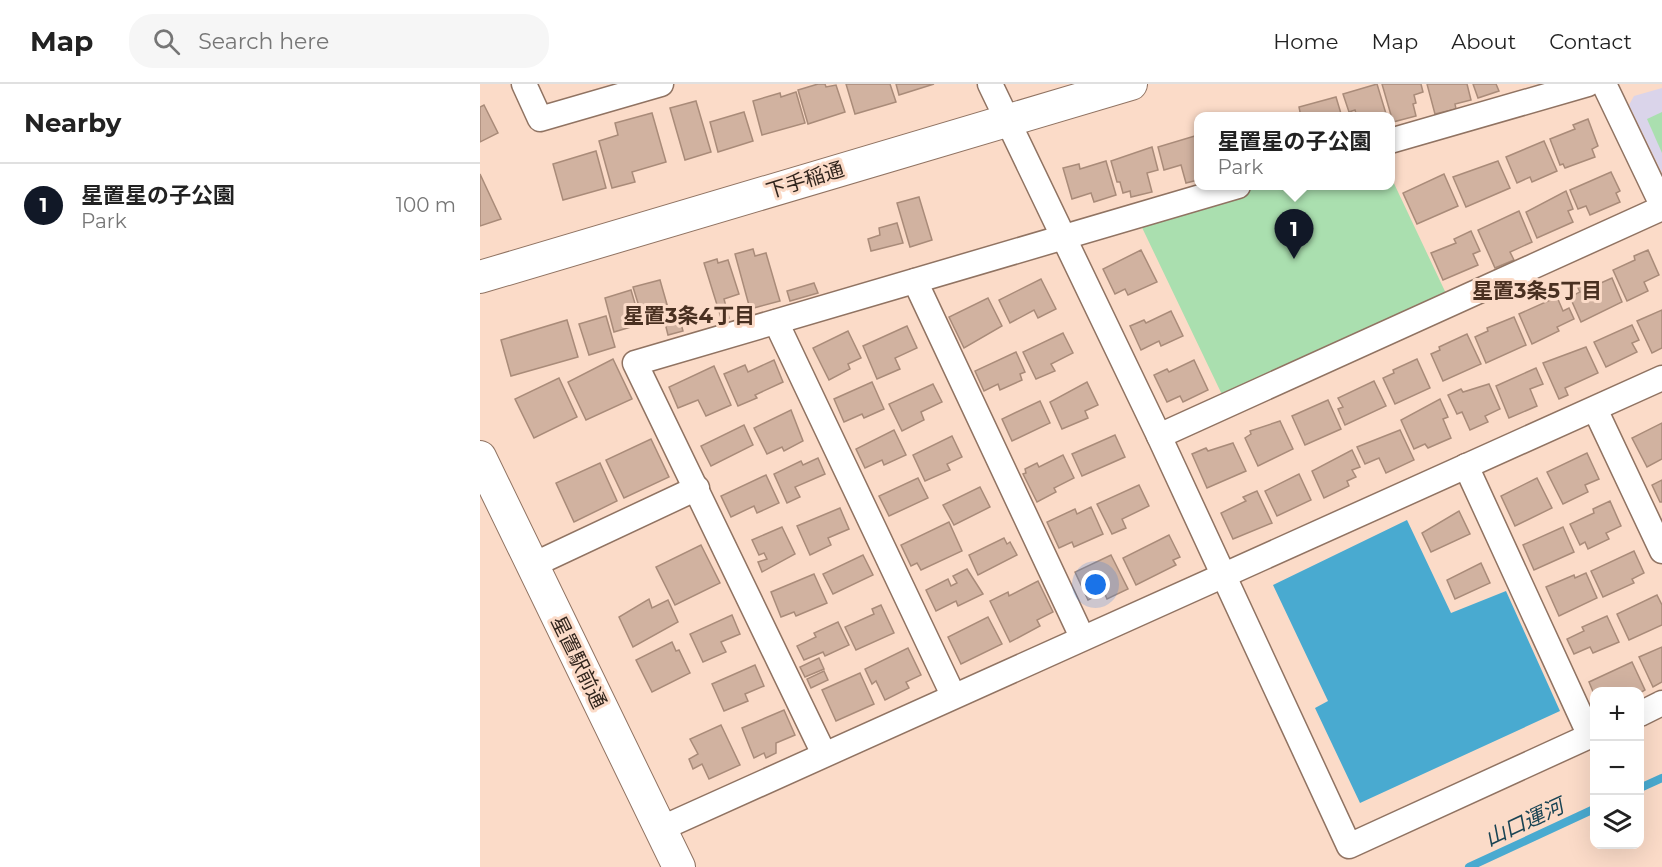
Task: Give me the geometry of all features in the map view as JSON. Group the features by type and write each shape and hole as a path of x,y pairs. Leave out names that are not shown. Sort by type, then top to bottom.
{"street":[{"path":"524,84 540,119 662,84"},
{"path":"990,84 1159,436 1349,846 1590,736"},
{"name":"下手稲通","path":"480,277 1131,84"},
{"path":"1395,140 1588,84"},
{"path":"1159,436 1662,207 1604,84"},
{"path":"824,754 635,363 1224,190"},
{"path":"915,281 1082,637"},
{"path":"776,322 953,695"},
{"path":"660,829 953,695 1662,378"},
{"path":"1594,409 1662,551"},
{"name":"星置駅前通","path":"480,457 679,867"},
{"path":"1466,466 1590,731"},
{"path":"533,565 697,488"},
{"path":"1644,712 1662,703"}],"shaded area":[{"path":"1662,88 1662,173 1629,105 1634,96"}],"green space":[{"path":"1662,112 1662,153 1647,119"},
{"path":"1395,186 1451,304 1227,405 1136,215 1224,190 1395,190"}],"water":[{"path":"1407,520 1451,613 1506,591 1560,711 1360,803 1315,708 1328,701 1273,585"}],"building":[{"path":"825,84 826,87 836,85 845,112 808,124 798,90"},
{"path":"846,84 890,84 896,102 855,114"},
{"path":"896,84 934,84 899,95"},
{"path":"1377,84 1385,112 1356,112 1355,110 1349,112 1343,94"},
{"path":"1382,84 1421,84 1423,92 1414,95 1416,103 1413,104 1416,116 1395,121 1395,112 1390,112"},
{"path":"1427,84 1467,84 1471,100 1455,104 1456,109 1435,114"},
{"path":"1473,84 1496,84 1499,91 1478,98"},
{"path":"796,92 805,123 762,135 753,101 780,93 781,97"},
{"path":"1336,97 1340,112 1300,112 1299,107"},
{"path":"696,101 711,152 685,160 670,108"},
{"path":"484,105 498,133 480,142 480,107"},
{"path":"744,112 753,141 718,152 710,122"},
{"path":"652,113 666,162 632,172 635,182 612,188 599,141 618,135 615,123"},
{"path":"1588,119 1598,146 1592,149 1595,157 1565,168 1563,164 1560,165 1550,139 1575,129 1573,125"},
{"path":"1194,136 1194,181 1186,183 1181,165 1164,170 1158,147"},
{"path":"1544,141 1557,171 1532,182 1530,177 1517,183 1506,157"},
{"path":"1152,147 1158,170 1147,173 1152,192 1131,197 1130,191 1123,193 1111,161"},
{"path":"596,151 606,188 563,200 553,164"},
{"path":"1106,161 1116,195 1094,202 1091,193 1072,199 1063,168 1079,164 1080,169"},
{"path":"1498,161 1510,188 1466,207 1453,177"},
{"path":"1611,172 1620,191 1616,193 1620,202 1590,215 1586,206 1578,209 1570,190"},
{"path":"480,174 501,219 480,226"},
{"path":"1444,174 1458,206 1417,224 1403,193"},
{"path":"1566,191 1573,209 1568,211 1573,222 1537,238 1526,212"},
{"path":"919,197 932,240 910,247 897,203"},
{"path":"1519,211 1532,242 1510,252 1514,260 1495,268 1478,230"},
{"path":"897,223 903,243 871,251 868,239 880,235 879,228"},
{"path":"1471,231 1480,251 1473,254 1478,265 1443,280 1431,253 1456,243 1454,239"},
{"path":"753,249 755,256 766,253 780,301 750,309 735,254"},
{"path":"1141,250 1157,282 1128,295 1125,289 1115,294 1103,269"},
{"path":"1648,250 1659,275 1644,282 1648,291 1627,301 1613,270 1635,260 1634,256"},
{"path":"717,259 718,263 728,260 739,294 724,299 729,318 722,321 704,263"},
{"path":"1612,278 1622,302 1581,322 1570,297 1580,292 1578,288 1592,282 1594,286"},
{"path":"1041,279 1056,309 1038,318 1034,310 1010,323 999,300"},
{"path":"660,280 670,315 678,313 683,331 668,335 663,315 650,319 648,311 641,313 633,287"},
{"path":"814,283 818,293 790,301 787,291"},
{"path":"631,290 641,324 614,332 605,298"},
{"path":"1557,297 1563,311 1569,308 1574,319 1557,327 1559,331 1532,344 1519,314"},
{"path":"988,298 1002,326 964,348 949,317"},
{"path":"1662,310 1662,348 1652,353 1637,321"},
{"path":"1171,311 1183,336 1161,346 1159,341 1141,350 1130,326 1144,320 1146,323"},
{"path":"606,316 615,347 589,355 579,324"},
{"path":"1514,317 1526,345 1486,363 1475,337 1488,331 1487,328"},
{"path":"567,320 578,357 511,376 501,340"},
{"path":"1632,325 1639,340 1632,343 1637,352 1606,367 1594,342"},
{"path":"907,326 917,348 895,358 900,369 877,379 863,346"},
{"path":"848,331 861,358 848,364 850,369 829,380 813,348"},
{"path":"1063,333 1073,353 1051,364 1055,371 1036,379 1023,352"},
{"path":"1467,334 1481,364 1443,381 1431,354 1440,350 1439,347"},
{"path":"1586,347 1598,373 1565,388 1568,395 1559,399 1543,363"},
{"path":"1016,352 1025,372 1020,374 1022,380 1000,390 998,384 984,391 975,371"},
{"path":"613,359 632,399 586,420 568,382"},
{"path":"1417,359 1430,388 1395,404 1383,378 1394,373 1393,370"},
{"path":"774,360 783,382 755,395 757,398 738,406 724,374 745,365 748,372"},
{"path":"1194,360 1208,390 1183,402 1180,396 1167,402 1154,375 1167,369 1169,372"},
{"path":"714,366 731,405 706,416 698,400 678,408 669,387"},
{"path":"1536,368 1543,384 1530,389 1537,406 1509,418 1496,386"},
{"path":"559,378 577,417 534,438 515,399"},
{"path":"1374,381 1386,406 1345,425 1338,409 1343,407 1338,398"},
{"path":"872,382 884,409 864,418 862,414 844,422 834,399"},
{"path":"1087,382 1098,405 1085,411 1088,418 1062,429 1050,402"},
{"path":"933,384 942,402 921,412 924,420 902,431 889,404"},
{"path":"1489,384 1500,409 1485,416 1488,422 1470,430 1462,412 1457,414 1448,395 1461,389 1463,392"},
{"path":"1440,399 1448,417 1443,419 1451,438 1428,448 1425,444 1414,449 1401,420"},
{"path":"1328,400 1341,429 1305,445 1292,416"},
{"path":"1040,401 1050,423 1012,441 1002,419"},
{"path":"791,410 803,441 784,451 782,447 767,454 754,428"},
{"path":"1280,421 1293,449 1258,466 1245,438 1251,434 1250,431"},
{"path":"1662,423 1662,459 1647,467 1632,438"},
{"path":"744,425 753,445 711,466 701,446"},
{"path":"894,430 906,455 884,465 882,460 865,468 856,449"},
{"path":"1400,430 1414,460 1386,473 1379,458 1365,464 1357,447"},
{"path":"1115,435 1125,457 1082,476 1072,454"},
{"path":"952,436 962,457 947,464 950,470 925,481 913,455"},
{"path":"651,439 669,477 624,498 606,460"},
{"path":"1233,443 1246,471 1207,488 1192,454 1206,448 1208,451"},
{"path":"1352,450 1360,467 1352,470 1356,477 1347,481 1349,486 1324,498 1312,471"},
{"path":"1587,453 1599,479 1585,485 1588,492 1563,504 1547,472"},
{"path":"1063,455 1074,478 1054,488 1056,492 1037,502 1023,474 1026,473 1025,469 1037,463 1039,467"},
{"path":"818,458 825,474 795,487 800,497 787,503 774,474 801,461 803,465"},
{"path":"600,463 617,501 574,522 556,483"},
{"path":"1299,474 1311,500 1277,516 1265,491"},
{"path":"766,475 779,503 757,513 754,506 731,517 721,496"},
{"path":"918,478 928,498 889,516 879,496"},
{"path":"1537,478 1552,508 1515,526 1501,496"},
{"path":"1662,480 1662,502 1660,502 1652,485"},
{"path":"1139,485 1149,506 1122,519 1126,528 1112,534 1097,504"},
{"path":"980,487 990,507 954,525 943,505"},
{"path":"1257,491 1272,523 1233,539 1221,513 1246,501 1243,497"},
{"path":"1610,501 1621,526 1606,533 1609,539 1588,549 1585,542 1580,545 1570,524 1594,513 1593,509"},
{"path":"1091,507 1103,534 1074,547 1072,542 1059,548 1047,522 1075,509 1077,514"},
{"path":"840,508 849,529 828,538 831,545 810,555 797,526"},
{"path":"1459,511 1470,534 1431,552 1422,533"},
{"path":"949,522 962,551 921,570 917,563 911,566 901,545"},
{"path":"782,527 795,554 762,572 758,562 767,559 764,553 759,555 752,540"},
{"path":"1563,527 1574,552 1534,570 1523,545"},
{"path":"1169,535 1180,557 1173,560 1176,565 1136,585 1123,558"},
{"path":"1004,538 1007,544 1010,542 1017,555 978,575 969,555"},
{"path":"701,545 720,583 675,605 656,567"},
{"path":"1634,551 1644,573 1632,579 1634,583 1603,597 1591,571"},
{"path":"863,555 873,575 833,594 823,574"},
{"path":"1111,555 1128,589 1107,599 1104,592 1088,600 1075,572"},
{"path":"1481,563 1490,583 1455,599 1447,580"},
{"path":"967,569 983,594 958,606 956,601 936,611 926,590 948,579 951,586 957,583 953,576"},
{"path":"1586,573 1597,598 1559,616 1546,587 1574,575 1575,578"},
{"path":"814,574 827,603 796,616 794,612 781,617 771,592"},
{"path":"1038,581 1053,612 1037,620 1040,626 1010,642 990,601 1008,592 1009,596"},
{"path":"1657,595 1662,605 1662,625 1629,640 1617,614"},
{"path":"649,599 652,608 668,600 678,622 633,647 619,617"},
{"path":"881,605 894,633 856,650 845,627 874,614 872,609"},
{"path":"732,615 740,634 721,642 726,652 703,662 690,634"},
{"path":"1607,616 1619,642 1593,653 1590,647 1574,654 1567,639 1584,631 1582,627"},
{"path":"988,617 1002,644 961,664 948,637"},
{"path":"838,622 849,645 825,656 823,652 804,660 797,646 816,637 814,633"},
{"path":"672,642 676,651 679,650 690,673 652,692 636,660"},
{"path":"1662,647 1662,682 1653,687 1639,657"},
{"path":"908,648 921,675 906,682 909,688 885,700 876,681 872,684 865,669"},
{"path":"819,658 824,669 805,677 800,667"},
{"path":"1632,662 1644,687 1591,687 1589,682"},
{"path":"755,665 764,686 745,694 748,701 724,711 712,684"},
{"path":"824,671 828,680 811,688 807,679"},
{"path":"860,673 874,704 836,721 822,690"},
{"path":"784,710 795,735 776,743 776,753 766,758 764,753 754,758 742,728"},
{"path":"721,725 740,765 709,779 702,764 693,769 689,759 698,754 690,739"}],"waterway":[{"name":"山口運河","path":"1644,786 1662,778"},
{"name":"山口運河","path":"1469,867 1590,811"}],"place":[{"name":"星置星の子公園","path":"1294,259"}],"district":[{"name":"星置3条5丁目","path":"1537,290"},
{"name":"星置3条4丁目","path":"689,315"}]}
